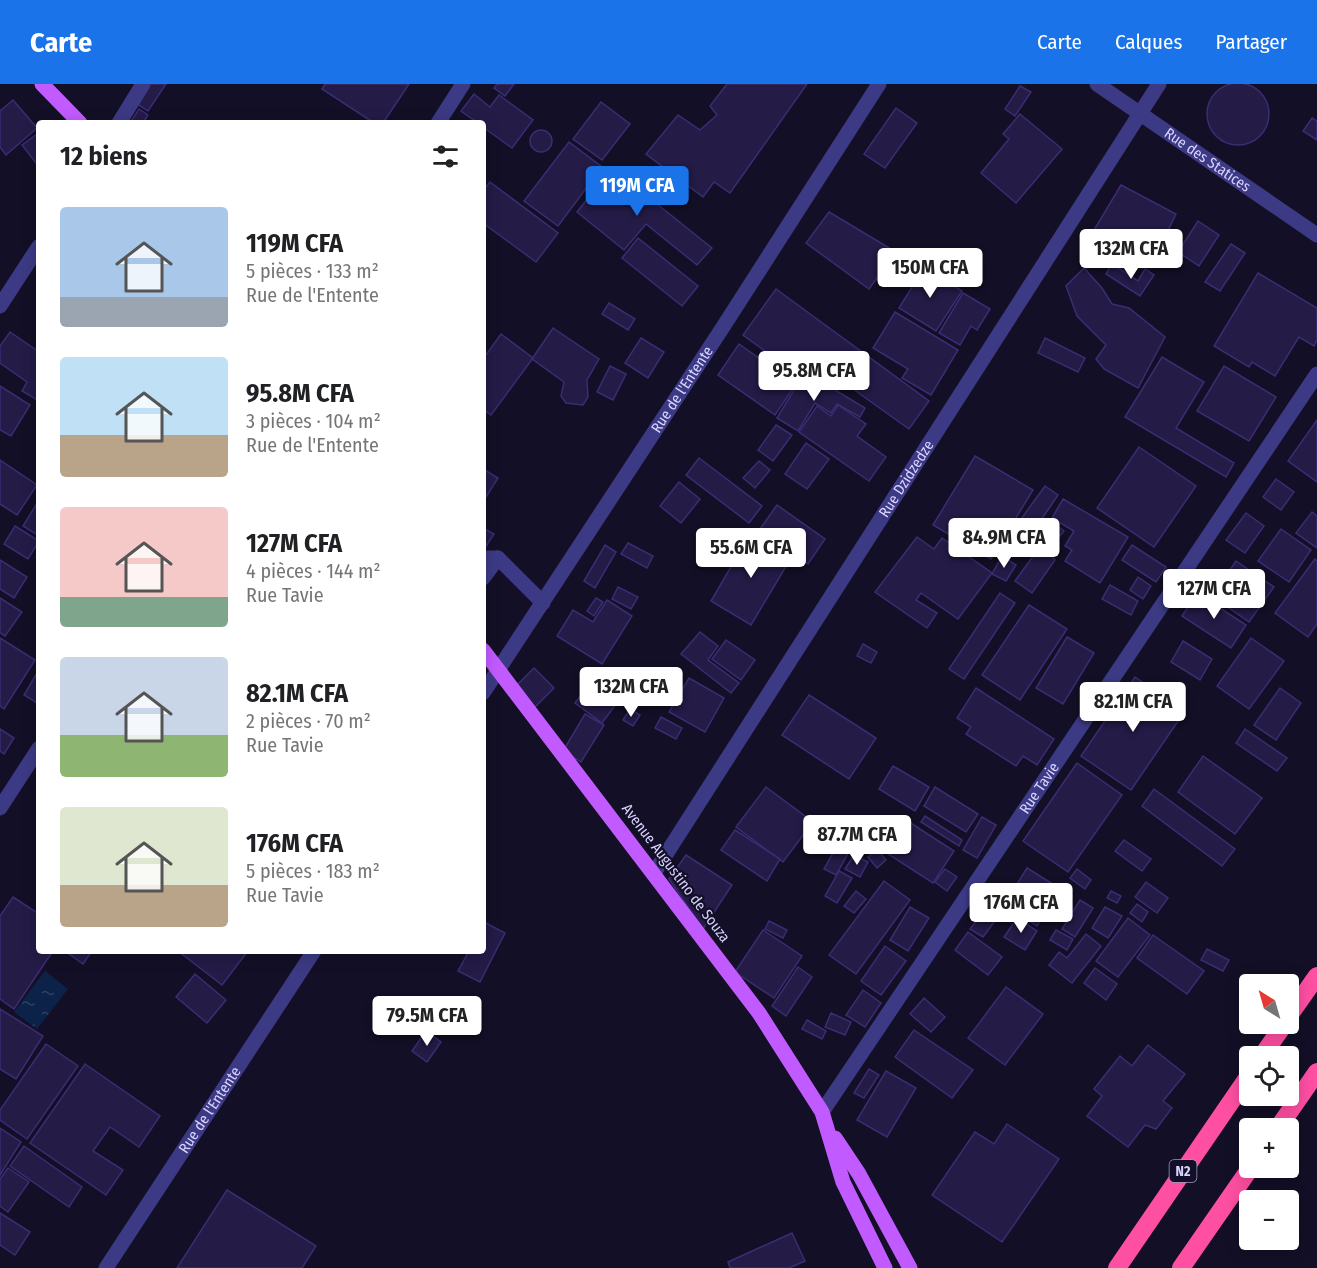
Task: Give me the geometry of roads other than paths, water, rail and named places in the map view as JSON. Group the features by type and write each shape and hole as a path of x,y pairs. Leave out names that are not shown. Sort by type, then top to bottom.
{"highway":[{"path":"1299,1001 1317,976"},
{"path":"1285,1118 1317,1072"},
{"name":"N2","path":"1117,1268 1239,1090"},
{"path":"1181,1268 1243,1178"}],"main road":[{"path":"42,84 77,120"},
{"name":"Avenue Augustino de Souza","path":"486,654 759,1013 859,1174 910,1268"},
{"name":"Avenue Augustino de Souza","path":"824,1119 843,1182 885,1268"}],"street":[{"path":"121,120 143,84"},
{"path":"440,120 463,84"},
{"name":"Rue de l'Entente","path":"486,688 879,84"},
{"name":"Rue des Statices","path":"1097,84 1317,235"},
{"name":"Rue Dzidzedze","path":"654,873 1159,84"},
{"path":"0,306 36,251"},
{"name":"Rue Tavie","path":"824,1119 1317,374"},
{"path":"491,558 543,603"},
{"path":"0,808 36,753"},
{"name":"Rue de l'Entente","path":"106,1268 312,954"}],"water":[{"path":"45,971 68,989 37,1029 14,1012"}]}
